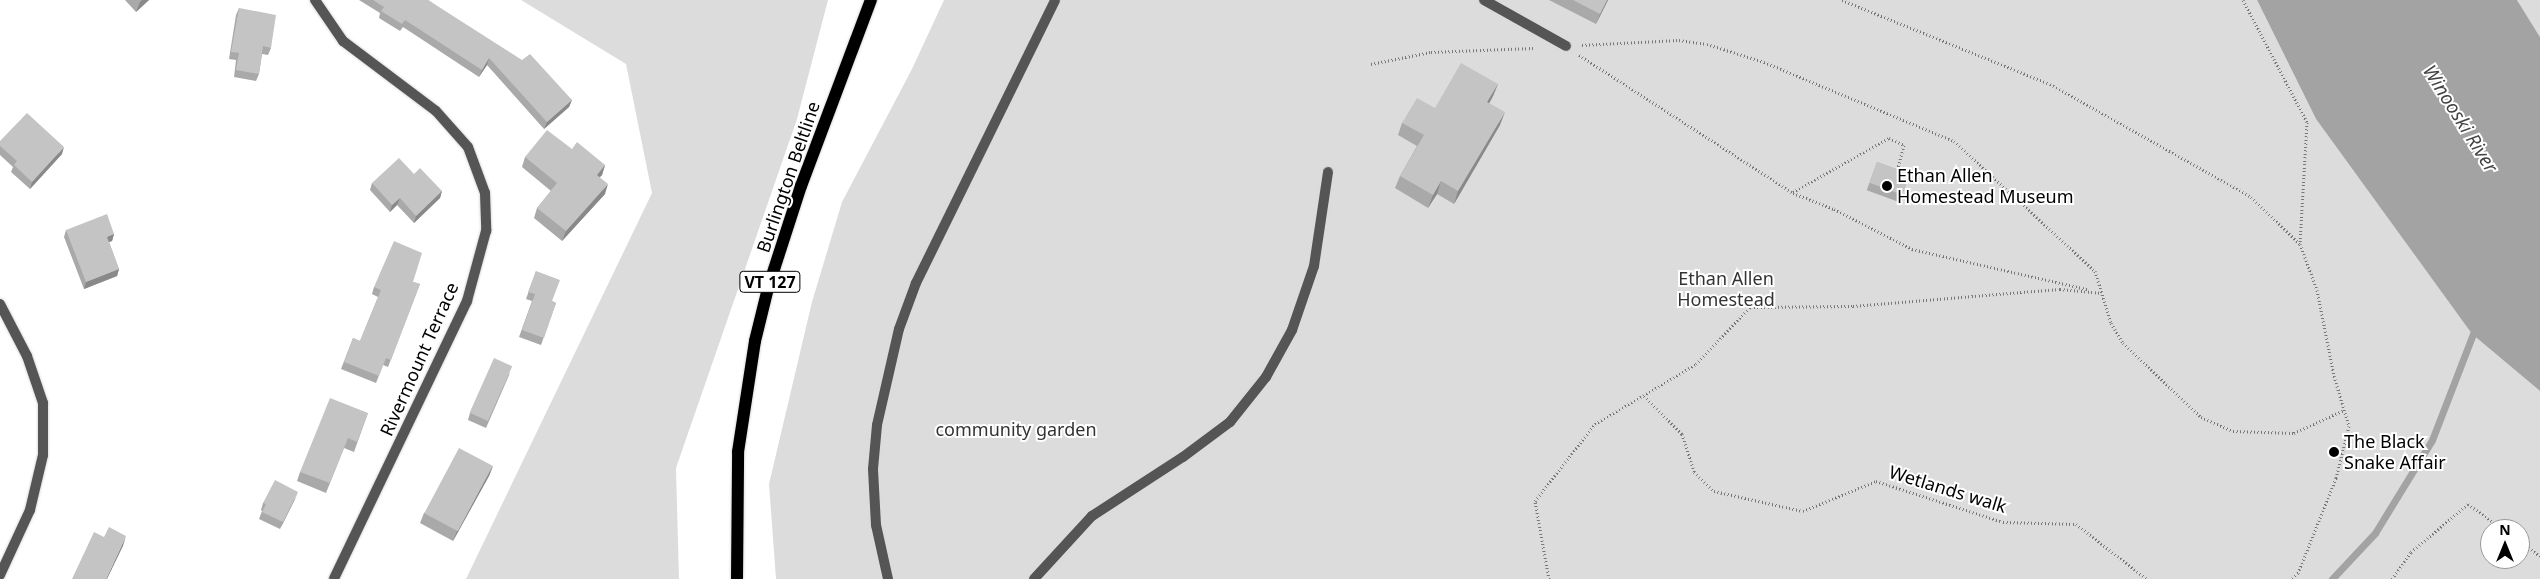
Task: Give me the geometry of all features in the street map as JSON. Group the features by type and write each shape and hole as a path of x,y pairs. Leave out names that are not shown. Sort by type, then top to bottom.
{"main road":[{"name":"Burlington Beltline","path":"737,579 738,452 755,341 768,288 801,186 871,0"}],"street":[{"name":"Rivermount Terrace","path":"315,0 343,41 436,111 468,147 485,193 486,231 466,301 334,579"},
{"path":"888,579 876,525 873,469 877,425 899,329 916,283 1055,0"},
{"path":"1484,0 1566,46"},
{"path":"1034,579 1092,516 1183,457 1230,422 1266,377 1292,330 1314,266 1328,172"},
{"path":"0,304 27,356 43,404 43,456 30,510 0,575"}],"path":[{"path":"1842,0 2050,84 2251,197 2300,244"},
{"path":"2243,0 2308,122 2300,244 2317,290 2349,426 2336,478 2298,573 2292,579"},
{"path":"1371,64 1431,52 1679,40 1707,44 1764,62 1954,141 2095,271 2110,323 2123,343 2201,417 2233,431 2294,433 2344,410"},
{"path":"1566,46 1793,193 1834,209 1912,249 2102,293"},
{"path":"1793,193 1889,138 1904,145 1897,171"},
{"path":"1549,579 1535,501 1595,424 1696,364 1750,307 1853,306 2060,289 2102,293"},
{"name":"Wetlands walk","path":"1644,396 1682,434 1694,472 1702,483 1714,491 1802,511 1876,481 2003,522 2076,524 2147,579"},
{"path":"2392,579 2411,552 2468,504 2489,519"}],"green space":[{"path":"521,0 828,0 797,119 676,468 679,579 466,579 652,193 626,64"},
{"name":"Ethan Allen Homestead","path":"944,0 2257,0 2316,119 2472,334 2540,391 2540,579 776,579 769,484 812,302 842,202 912,69"},
{"path":"2517,0 2540,0 2540,37"}],"water":[{"name":"Winooski River","path":"2257,0 2517,0 2540,37 2540,391 2472,334 2316,119"}],"building":[{"path":"373,0 428,0 522,60 530,54 572,100 547,122 489,58 482,70 405,20 402,24 381,11 384,7"},
{"path":"1573,0 1607,0 1600,14"},
{"path":"239,8 276,15 271,48 263,46 259,74 236,70 239,53 231,52"},
{"path":"1461,63 1498,84 1487,102 1505,112 1458,191 1441,181 1433,195 1400,176 1424,135 1402,123 1417,98 1435,108"},
{"path":"27,113 64,147 32,182 14,165 17,161 0,146 0,141"},
{"path":"547,130 572,149 577,142 605,165 597,175 608,184 566,231 537,208 557,183 525,157"},
{"path":"399,158 414,174 420,168 442,191 416,216 400,198 392,205 372,183"},
{"name":"Ethan Allen Homestead Museum","path":"1877,162 1910,174 1902,195 1869,183"},
{"path":"107,214 114,234 107,237 119,269 86,282 66,230"},
{"path":"394,241 422,253 413,282 420,284 391,360 386,358 379,376 344,362 353,338 360,341 381,290 374,287"},
{"path":"536,271 560,280 552,301 556,303 544,338 522,330 535,294 528,292"},
{"path":"494,358 512,366 488,421 470,413"},
{"path":"330,398 368,413 357,442 348,438 330,483 300,472"},
{"path":"459,448 493,466 458,531 424,513"},
{"path":"275,480 298,492 283,522 262,512 266,504 263,503"},
{"path":"109,527 126,536 106,579 72,579 94,532 104,537"}],"waterway":[{"path":"2332,579 2375,533 2432,440 2476,326"}],"place":[{"name":"Ethan Allen Homestead Museum","path":"1887,186"},
{"name":"The Black Snake Affair","path":"2334,452"}],"park label":[{"name":"community garden","path":"1016,429"}]}
